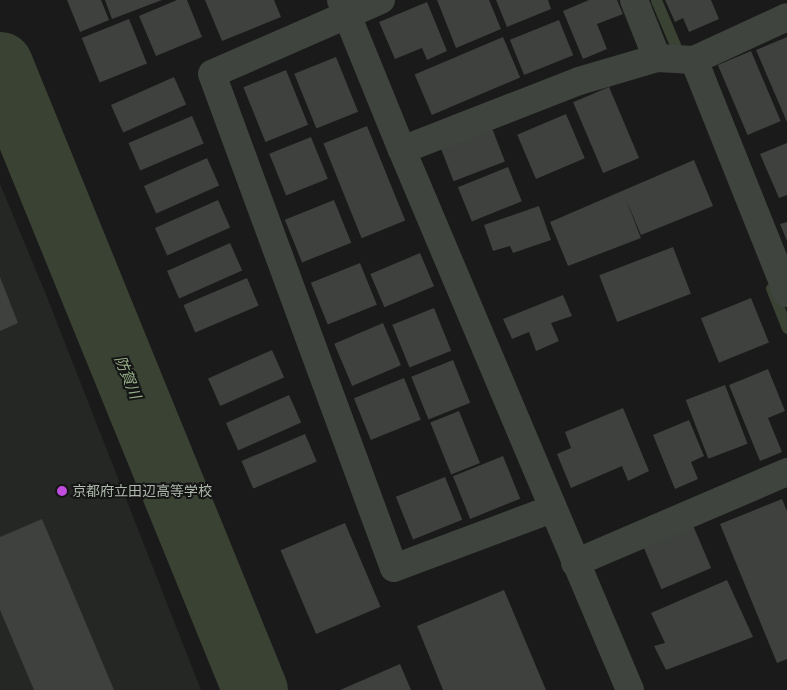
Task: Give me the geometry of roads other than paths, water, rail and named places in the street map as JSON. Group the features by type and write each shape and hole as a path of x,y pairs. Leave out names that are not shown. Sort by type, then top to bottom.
{"street":[{"path":"381,0 344,7 212,74 394,568 552,509"},
{"path":"634,0 657,58"},
{"path":"344,7 552,509 630,690"},
{"path":"402,150 579,81 657,58 694,60 787,17"},
{"path":"694,60 787,293"},
{"path":"575,562 787,472"}],"waterway":[{"path":"656,0 681,59"},
{"name":"防賀川","path":"0,64 255,690"},
{"path":"771,288 787,328"}],"place":[{"name":"京都府立田辺高等学校","path":"62,491"}]}
